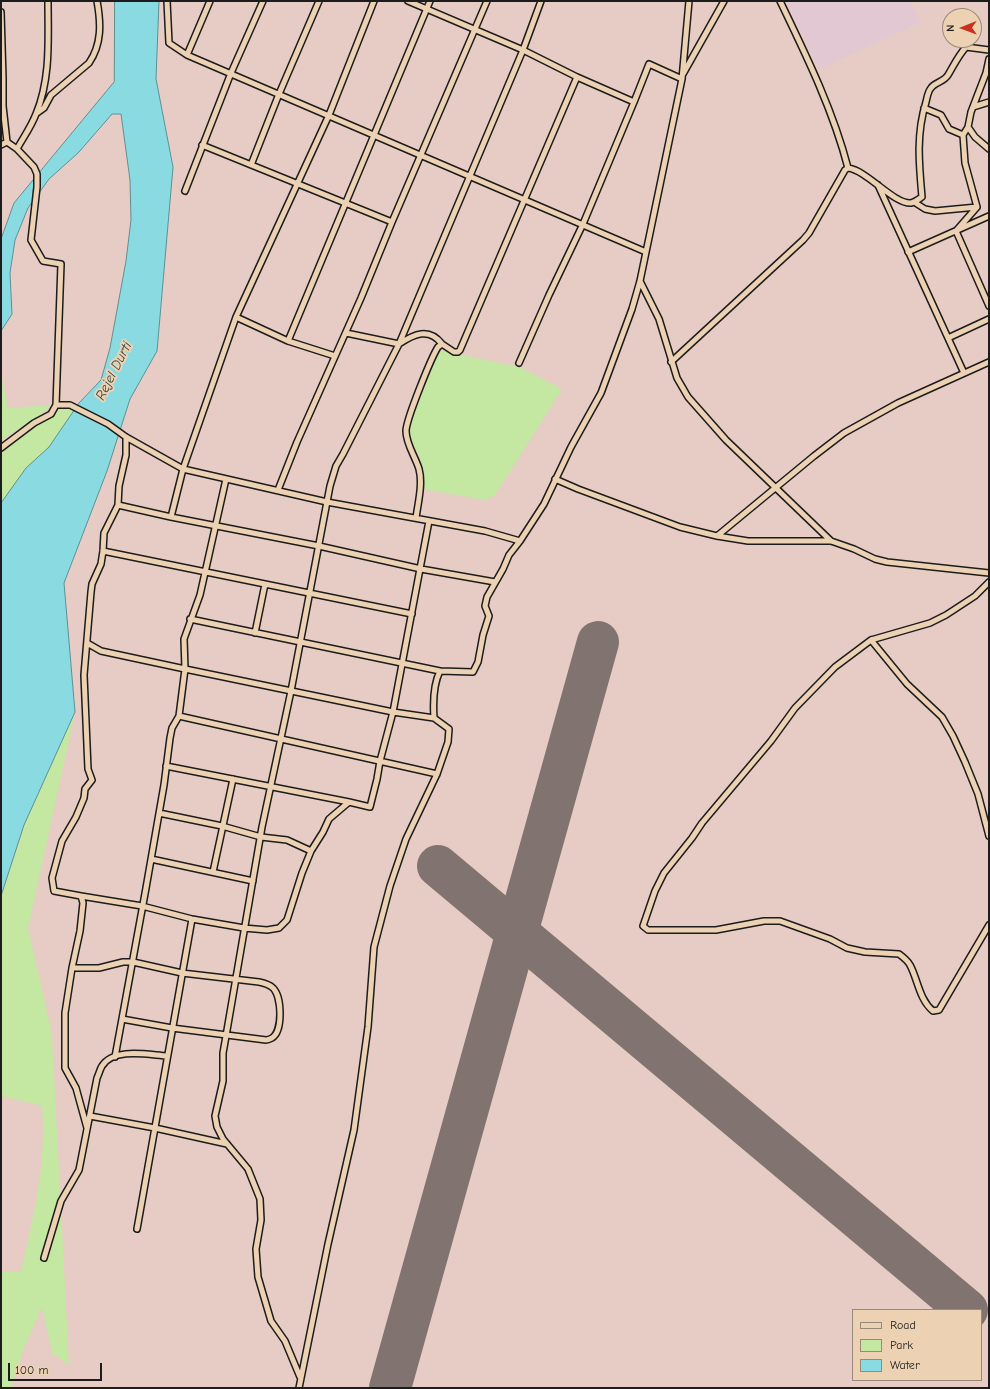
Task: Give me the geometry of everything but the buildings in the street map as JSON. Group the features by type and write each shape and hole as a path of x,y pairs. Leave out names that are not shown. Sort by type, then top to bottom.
{"street":[{"path":"16,149 37,113 42,94 49,58 48,1"},
{"path":"37,113 44,108 51,95 93,58 98,45 100,32 97,1"},
{"path":"167,1 169,44 187,55 232,73 646,252"},
{"path":"187,55 210,1"},
{"path":"185,191 202,145 263,1"},
{"path":"251,164 319,1"},
{"path":"171,518 183,469 236,317 329,115 374,1"},
{"path":"408,1 523,50 634,102"},
{"path":"288,341 430,1"},
{"path":"278,490 297,442 346,333 487,1"},
{"path":"300,1378 285,1341 271,1321 258,1277 256,1249 261,1220 260,1199 248,1169 220,1135 215,1116 223,1081 226,1036 244,928 327,502 336,466 344,454 399,344 523,50 541,1"},
{"path":"190,619 440,671 473,672 478,662 483,635 489,616 485,606 487,597 509,555 544,504 571,447 601,393 632,309 640,282 682,77 689,1"},
{"path":"682,77 724,1"},
{"path":"780,1 812,67 838,133 848,168"},
{"path":"1,12 3,106 7,142 34,167 37,174 31,240 43,261 61,264 56,405 51,414 34,423 1,448"},
{"path":"848,168 856,170 894,196 906,202 914,202 922,197 918,159 919,134 930,88 934,84 944,79 959,54 966,47 989,50"},
{"path":"977,207 965,163 963,135 968,127 989,66 989,59"},
{"path":"519,363 582,224 649,64 682,77"},
{"path":"346,333 399,344 414,335 426,334 432,335 454,352 458,352 460,350 577,76"},
{"path":"974,107 989,102"},
{"path":"924,108 941,115 949,129 963,135"},
{"path":"968,127 974,137 989,149"},
{"path":"1,145 7,142"},
{"path":"202,145 392,222"},
{"path":"671,362 803,240 809,233 845,170 848,168"},
{"path":"877,184 964,373"},
{"path":"914,202 925,209 934,211 977,207"},
{"path":"956,231 977,207"},
{"path":"908,252 989,216"},
{"path":"956,231 989,306"},
{"path":"640,282 659,319 671,362 677,378 688,397 726,440 831,541"},
{"path":"236,317 288,341 335,356"},
{"path":"948,338 989,319"},
{"path":"416,518 420,486 419,470 408,440 406,425 435,351 442,344"},
{"path":"716,536 844,433 898,403 989,362"},
{"path":"56,405 70,405 108,424 126,437 183,469 327,502 485,531 520,541"},
{"path":"126,437 126,455 119,486 118,505 104,532 101,564 92,588 84,675 88,769 92,780 85,789 84,798 76,817 62,841 52,878 54,891 142,906 192,919 244,928 267,930 279,928 287,920 311,851 329,819 349,802"},
{"path":"115,1057 159,813 172,728 179,716 185,670 184,639 206,572 226,479"},
{"path":"555,479 578,490 680,527 716,536 748,541 831,541 854,549 875,559 887,562 989,573"},
{"path":"118,505 171,518 319,546 421,569 495,582"},
{"path":"166,766 370,807 393,712 429,521"},
{"path":"103,552 412,614"},
{"path":"989,582 975,596 946,615 930,623 871,640 835,668 795,708 771,741 702,823 664,873 655,891 643,926 648,930 716,930 764,921 780,921 830,939 847,948 865,952 899,954 910,964 927,1006 933,1010 939,1010 989,925"},
{"path":"255,633 265,584"},
{"path":"871,640 907,684 933,708 946,723 965,762 978,794 989,836"},
{"path":"87,643 100,651 185,670 291,690 393,712 434,718 449,729 448,742 437,774 406,839 390,886 374,947 368,1027 354,1130 328,1244 299,1388"},
{"path":"434,718 434,688 440,671"},
{"path":"179,716 437,774"},
{"path":"213,872 233,779"},
{"path":"159,813 222,826 261,837 287,840 311,851"},
{"path":"151,859 253,881"},
{"path":"81,896 83,904 80,931 72,968 65,1013 65,1068 76,1088 87,1128"},
{"path":"136,1229 192,919"},
{"path":"72,968 99,968 123,962 133,962 182,973 268,984 274,989 278,996 280,1008 277,1031 272,1038 266,1040 226,1036 122,1019"},
{"path":"44,1258 62,1201 79,1170 97,1078 102,1066 107,1060 123,1054 132,1053 168,1056"},
{"path":"90,1116 155,1128 227,1144"}],"shaded area":[{"path":"786,1 909,1 921,22 819,69"}],"green space":[{"path":"439,350 519,367 562,389 499,489 494,496 484,500 423,489 422,464 409,435 408,425"},
{"path":"1,374 8,408 52,405 34,419 1,440"},
{"path":"57,407 70,407 74,410 49,448 26,468 1,503 1,451 35,425 52,417"},
{"path":"75,712 28,928 52,1034 69,1365 52,1353 42,1307 24,1348 11,1388 1,1388 1,1271 21,1272 38,1190 43,1148 43,1127 42,1106 1,1096 1,896 24,825"}],"water":[{"name":"Rejel Durti","path":"115,1 159,1 156,79 173,167 157,351 130,399 107,471 64,583 75,712 24,825 1,896 1,503 26,468 49,447 79,403 101,380 110,348 126,261 131,220 130,180 121,114 112,114 79,152 49,179 28,208 15,240 10,273 12,314 1,331 1,239 14,203 114,82"}],"runway":[{"path":"390,1388 598,642"},
{"path":"438,866 966,1309"}]}
